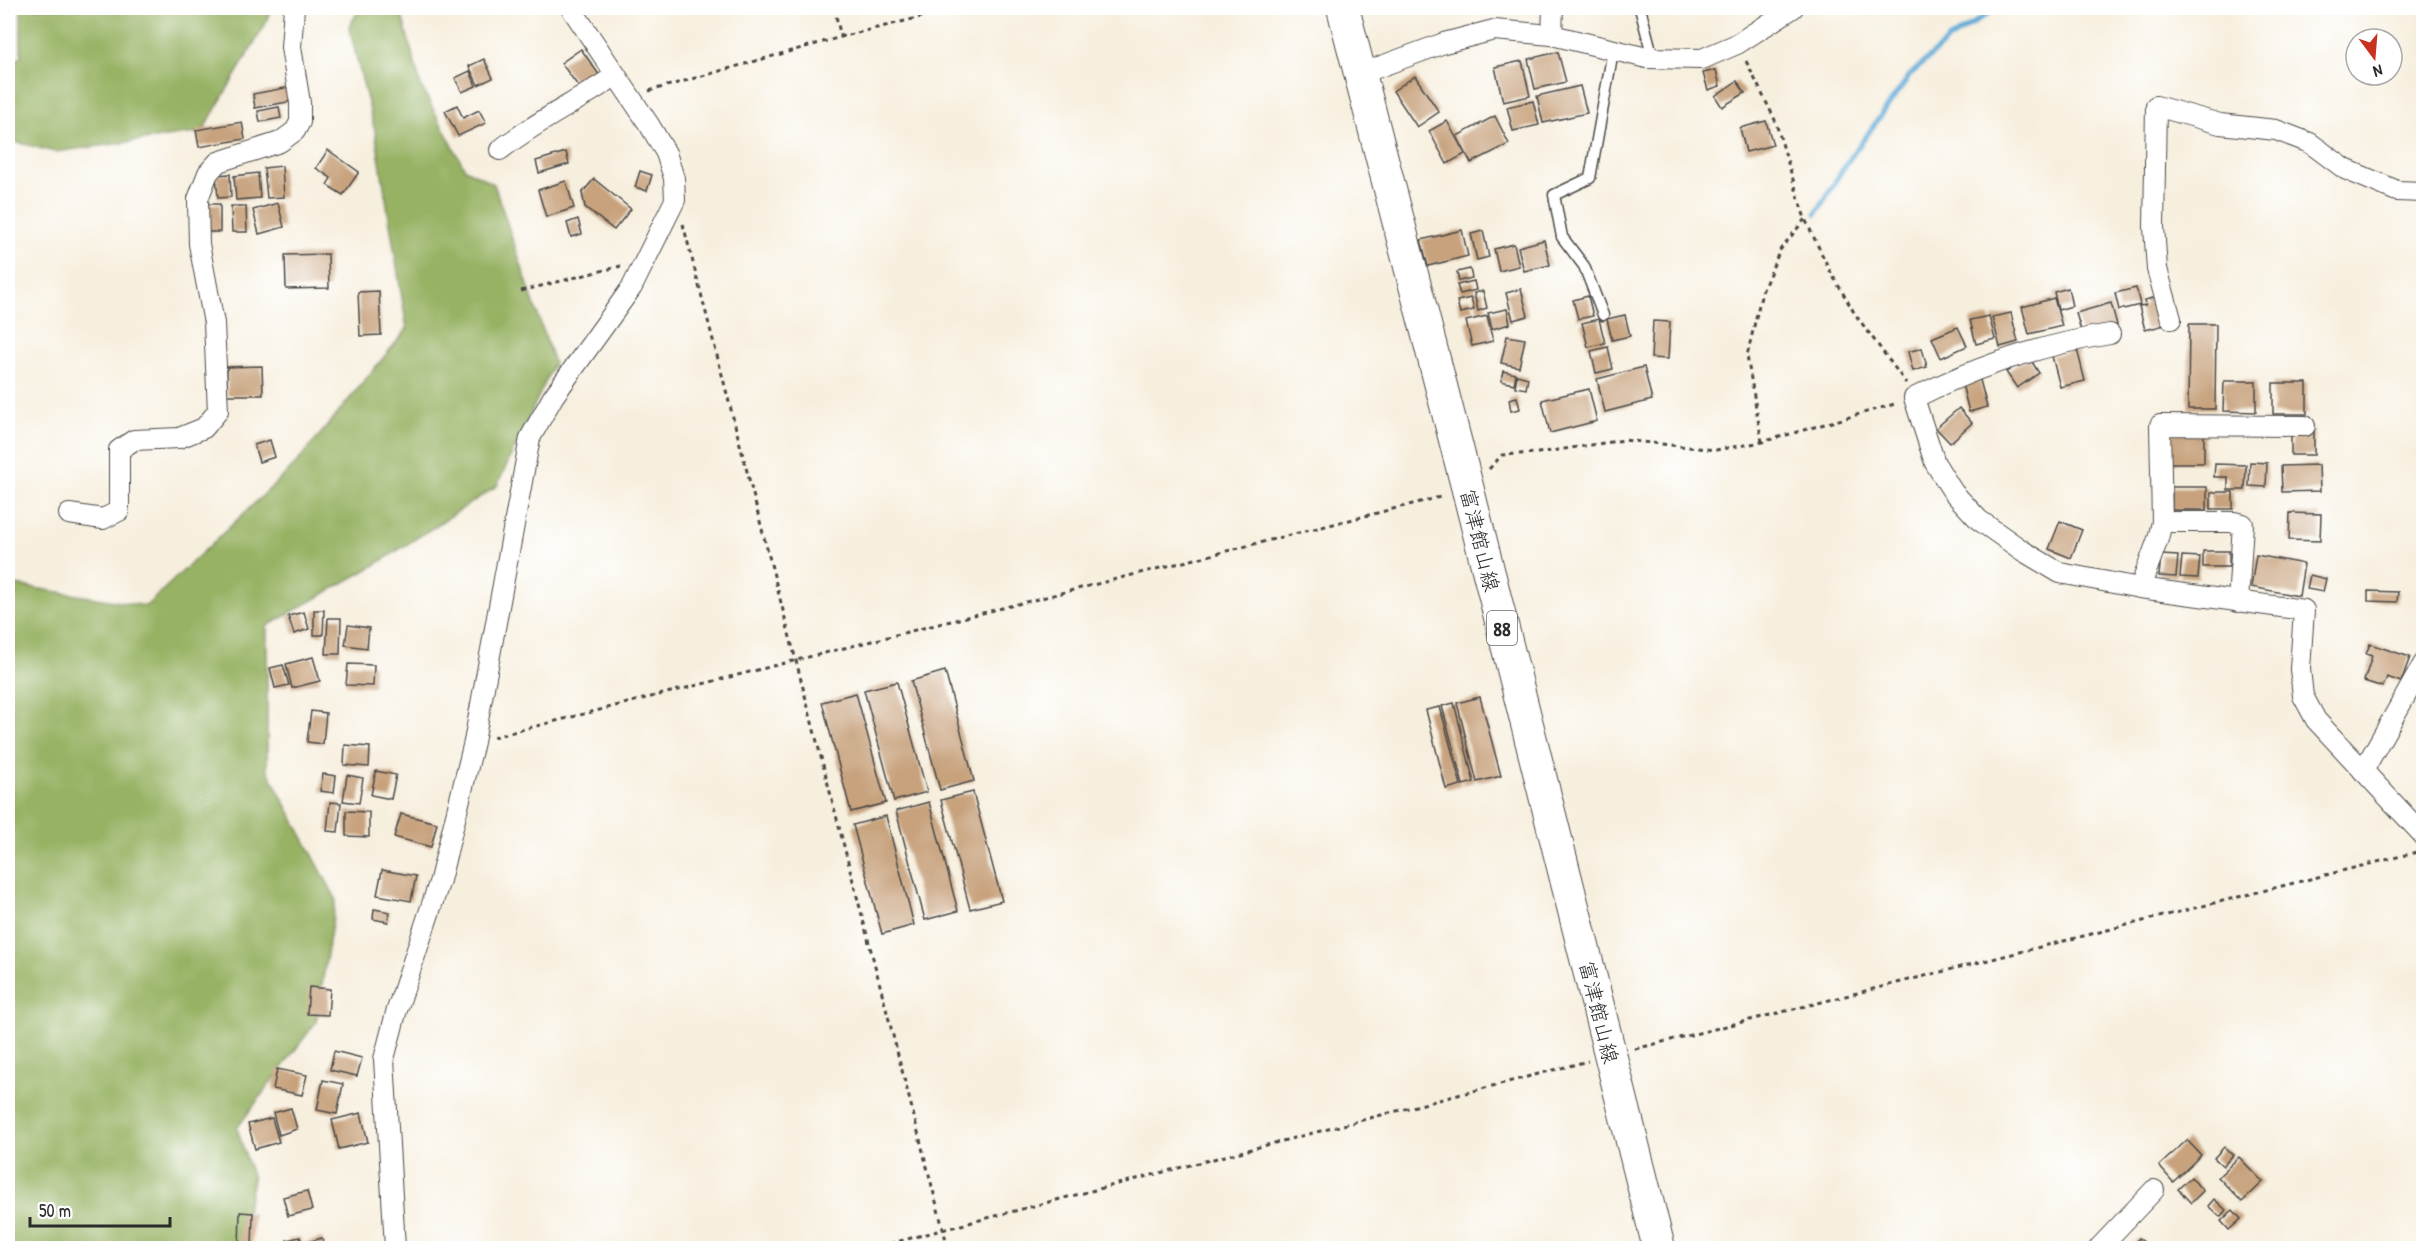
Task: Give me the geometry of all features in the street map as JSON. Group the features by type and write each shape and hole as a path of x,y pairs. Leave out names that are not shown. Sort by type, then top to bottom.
{"main road":[{"name":"富津館山線","path":"1343,8 1468,490 1659,1248"}],"street":[{"path":"69,514 103,519 119,512 119,450 134,440 179,438 204,428 218,411 214,323 199,244 198,199 208,173 218,162 280,142 295,131 300,122 300,103 291,47 294,8"},
{"path":"395,1248 384,1059 396,1013 440,880 474,742 530,438 554,397 632,287 675,200 674,178 666,153 571,8"},
{"path":"1552,35 1553,8"},
{"path":"1360,74 1444,43 1494,30 1552,35 1613,51 1653,58 1702,59 1737,44 1793,8"},
{"path":"500,150 532,125 593,91 616,75"},
{"path":"2171,319 2157,269 2154,227 2156,106 2220,124 2276,130 2310,143 2345,169 2397,191 2424,192"},
{"path":"2110,334 2071,340 2000,361 1953,378 1914,398 1935,463 1953,492 1979,520 2023,551 2060,573 2140,588 2304,610 2300,669 2303,696 2316,720 2424,836"},
{"path":"2140,588 2162,522 2160,425 2305,426"},
{"path":"2162,522 2243,524 2238,602"},
{"path":"2363,771 2424,663"},
{"path":"2099,1248 2154,1190"}],"lane":[{"path":"1640,8 1653,58"},
{"path":"1603,315 1584,266 1562,237 1554,195 1590,178 1613,51"}],"path":[{"path":"834,8 841,37"},
{"path":"630,97 841,37 957,8"},
{"path":"474,742 1468,490 1502,455 1538,453 1624,440 1716,450 1762,442 1914,398 1900,372 1855,314 1805,219 1775,120 1737,44"},
{"path":"675,200 689,240 948,1248"},
{"path":"1762,442 1747,356 1762,291 1780,250 1805,219"},
{"path":"521,291 608,268 644,263"},
{"path":"873,1248 1610,1056 2424,851"}],"green space":[{"path":"21,8 271,8 265,25 202,132 55,152 8,140 8,69 21,56"},
{"path":"360,8 400,8 421,86 465,169 494,184 554,363 497,486 375,565 267,626 267,769 336,899 316,1022 237,1128 253,1179 239,1248 8,1248 8,584 146,606 295,465 407,329 375,131 349,27"}],"building":[{"path":"581,49 600,76 581,90 561,63"},
{"path":"1558,52 1566,82 1535,89 1528,59"},
{"path":"484,59 493,78 478,85 469,66"},
{"path":"1522,61 1530,96 1503,102 1495,67"},
{"path":"1716,70 1720,86 1708,90 1703,73"},
{"path":"470,71 476,86 462,92 455,78"},
{"path":"1415,76 1439,112 1417,127 1393,91"},
{"path":"1737,81 1745,93 1722,107 1715,96"},
{"path":"1580,86 1587,113 1543,123 1537,96"},
{"path":"290,87 293,101 255,108 253,94"},
{"path":"1533,101 1539,125 1513,131 1507,107"},
{"path":"457,105 463,118 479,110 486,123 458,136 445,111"},
{"path":"279,107 281,118 260,122 258,111"},
{"path":"1495,116 1509,144 1471,163 1457,136"},
{"path":"1447,121 1465,154 1447,164 1429,131"},
{"path":"1766,121 1773,145 1746,152 1740,128"},
{"path":"242,122 245,139 199,147 196,130"},
{"path":"328,150 359,172 343,195 327,185 331,178 316,168"},
{"path":"566,152 569,164 539,173 536,161"},
{"path":"282,166 284,197 267,198 264,168"},
{"path":"640,171 652,175 647,191 635,187"},
{"path":"258,173 260,198 236,200 234,176"},
{"path":"230,174 231,197 218,198 216,175"},
{"path":"594,179 631,209 614,230 585,207 582,193"},
{"path":"566,181 574,208 546,217 538,190"},
{"path":"278,203 284,227 259,234 253,210"},
{"path":"205,204 220,204 220,232 205,232"},
{"path":"231,206 246,206 247,232 232,232"},
{"path":"578,219 582,234 571,237 567,223"},
{"path":"1462,230 1468,256 1428,266 1421,240"},
{"path":"1483,231 1489,257 1477,260 1471,234"},
{"path":"1544,240 1550,265 1524,271 1518,247"},
{"path":"1514,244 1519,266 1499,271 1494,249"},
{"path":"328,254 329,288 286,289 285,255"},
{"path":"1470,269 1472,278 1459,281 1457,272"},
{"path":"1474,281 1476,290 1460,294 1457,285"},
{"path":"2068,288 2072,306 2058,310 2054,292"},
{"path":"2136,288 2140,305 2119,310 2115,293"},
{"path":"1521,289 1528,316 1513,320 1506,293"},
{"path":"379,291 381,335 360,336 358,292"},
{"path":"1483,291 1487,308 1478,311 1474,293"},
{"path":"1588,296 1593,316 1578,319 1573,300"},
{"path":"2157,297 2165,325 2145,330 2139,306 2146,305 2145,300"},
{"path":"1471,298 1474,310 1460,313 1457,301"},
{"path":"2054,298 2062,326 2029,334 2022,307"},
{"path":"2111,303 2117,325 2082,334 2076,313"},
{"path":"1507,309 1510,324 1492,329 1488,313"},
{"path":"2011,313 2018,342 2000,347 1992,317"},
{"path":"1625,315 1630,336 1612,340 1607,319"},
{"path":"1487,316 1493,341 1472,346 1466,321"},
{"path":"1989,316 1995,339 1976,344 1970,320"},
{"path":"1599,319 1605,343 1588,347 1582,323"},
{"path":"1653,321 1670,322 1668,359 1651,358"},
{"path":"2189,324 2216,324 2215,409 2188,409"},
{"path":"1958,327 1967,346 1941,358 1932,338"},
{"path":"1507,336 1525,339 1519,367 1501,363"},
{"path":"1608,347 1613,369 1596,373 1591,351"},
{"path":"1922,348 1927,367 1913,371 1908,352"},
{"path":"2077,349 2085,381 2060,387 2052,356"},
{"path":"2029,357 2039,373 2017,388 2006,372"},
{"path":"262,366 263,395 227,395 227,367"},
{"path":"1644,367 1652,400 1605,412 1597,379"},
{"path":"1503,371 1516,374 1514,384 1501,381"},
{"path":"1517,375 1528,378 1526,389 1515,387"},
{"path":"1979,376 1987,407 1969,412 1961,380"},
{"path":"2224,381 2256,381 2256,412 2223,411"},
{"path":"2273,383 2307,383 2307,414 2273,414"},
{"path":"1589,389 1597,421 1550,433 1542,400"},
{"path":"1517,397 1520,409 1511,411 1509,399"},
{"path":"1959,408 1972,423 1950,443 1936,428"},
{"path":"2314,430 2314,455 2291,455 2291,431"},
{"path":"2169,432 2204,432 2204,463 2170,463"},
{"path":"270,440 275,457 259,462 254,445"},
{"path":"2250,462 2267,463 2266,487 2249,486"},
{"path":"2215,464 2246,465 2245,490 2228,490 2228,477 2214,477"},
{"path":"2319,465 2320,491 2282,492 2281,466"},
{"path":"2172,487 2207,487 2207,510 2172,510"},
{"path":"2211,492 2233,492 2233,509 2211,509"},
{"path":"2290,513 2321,514 2320,541 2289,540"},
{"path":"2060,521 2082,530 2071,558 2049,549"},
{"path":"2203,551 2229,551 2229,567 2203,567"},
{"path":"2161,555 2178,556 2176,577 2159,576"},
{"path":"2256,555 2304,564 2299,596 2251,587"},
{"path":"2182,556 2200,557 2198,578 2180,577"},
{"path":"2310,575 2326,579 2323,592 2307,589"},
{"path":"2368,591 2398,592 2397,602 2368,601"},
{"path":"314,610 324,610 323,635 314,635"},
{"path":"304,612 309,629 294,634 288,616"},
{"path":"328,618 341,618 340,654 326,654"},
{"path":"348,625 369,628 367,648 345,645"},
{"path":"2370,644 2410,657 2401,682 2387,677 2383,687 2364,681 2372,656 2366,654"},
{"path":"313,657 320,681 292,688 286,664"},
{"path":"348,664 374,665 373,686 346,685"},
{"path":"283,665 289,685 275,688 270,668"},
{"path":"945,671 974,781 940,790 911,681"},
{"path":"897,682 927,792 894,801 864,690"},
{"path":"856,693 886,803 851,812 822,702"},
{"path":"1480,697 1501,776 1477,782 1457,703"},
{"path":"1454,703 1474,782 1463,785 1442,706"},
{"path":"1440,707 1461,785 1446,789 1426,710"},
{"path":"311,711 326,713 323,744 307,742"},
{"path":"345,745 370,747 369,767 344,765"},
{"path":"376,771 396,775 391,799 371,795"},
{"path":"323,774 336,776 334,793 320,791"},
{"path":"347,775 363,778 359,803 343,801"},
{"path":"973,792 1002,901 970,909 941,800"},
{"path":"330,802 341,803 338,832 327,831"},
{"path":"929,802 958,911 925,920 896,811"},
{"path":"346,811 369,812 369,837 346,836"},
{"path":"401,814 437,823 431,847 394,837"},
{"path":"886,816 914,925 882,934 853,825"},
{"path":"382,870 416,876 411,901 377,895"},
{"path":"374,909 390,912 388,922 373,919"},
{"path":"309,987 330,989 328,1015 307,1014"},
{"path":"334,1051 362,1058 357,1076 330,1070"},
{"path":"277,1069 307,1075 302,1095 273,1089"},
{"path":"323,1080 343,1084 337,1114 317,1110"},
{"path":"291,1108 297,1129 279,1135 273,1113"},
{"path":"361,1113 368,1142 339,1149 332,1120"},
{"path":"272,1118 279,1142 255,1149 248,1124"},
{"path":"2187,1140 2201,1155 2173,1182 2159,1166"},
{"path":"2224,1147 2233,1155 2223,1166 2214,1158"},
{"path":"2239,1157 2263,1182 2242,1202 2218,1177"},
{"path":"2191,1177 2203,1191 2191,1203 2178,1189"},
{"path":"307,1191 312,1210 288,1216 283,1197"},
{"path":"2214,1199 2226,1210 2220,1217 2208,1206"},
{"path":"2233,1210 2241,1219 2229,1230 2221,1221"},
{"path":"240,1212 253,1213 252,1248 239,1247"},
{"path":"300,1237 304,1248 290,1248 287,1240"},
{"path":"322,1238 325,1248 306,1248 304,1243"},
{"path":"2139,1238 2150,1248 2129,1248"}],"waterway":[{"path":"1816,214 1844,167 1910,75 1948,40 1997,8"}]}
